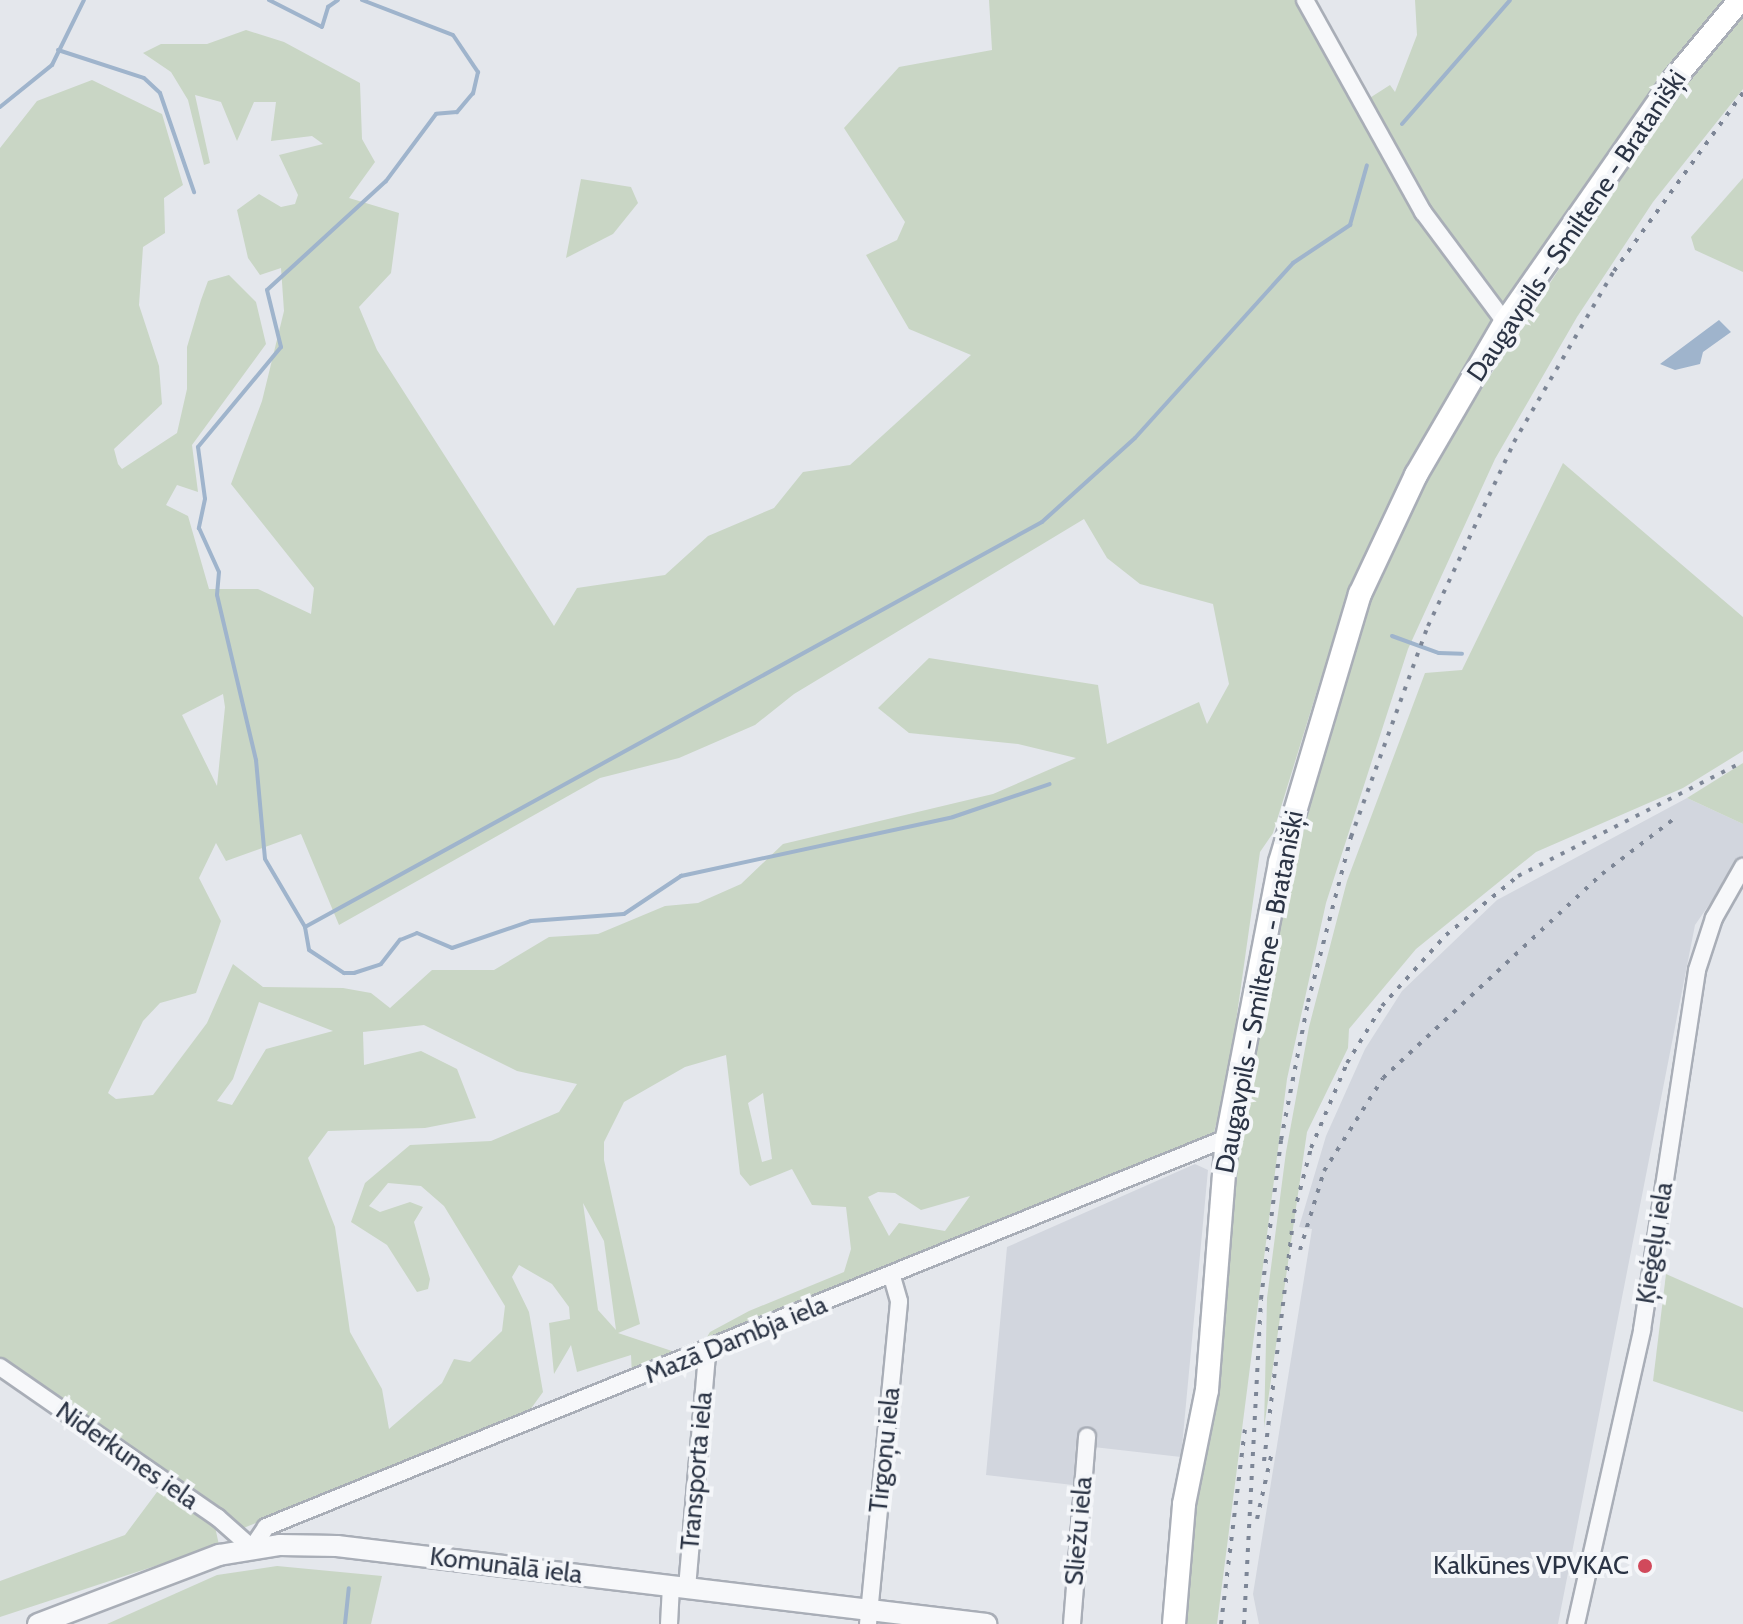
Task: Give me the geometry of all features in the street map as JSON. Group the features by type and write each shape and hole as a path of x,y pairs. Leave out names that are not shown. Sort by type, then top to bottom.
{"main road":[{"name":"Daugavpils - Smiltene - Bratanišķi","path":"1174,1624 1184,1504 1207,1390 1227,1138 1280,862 1360,594 1416,475 1505,322 1675,78 1740,0"}],"street":[{"path":"1305,0 1423,212 1505,322"},
{"name":"Ķieģeļu iela","path":"1576,1624 1642,1330 1697,970 1714,918 1743,867"},
{"name":"Mazā Dambja iela","path":"252,1548 266,1527 707,1353 1227,1138"},
{"name":"Tirgoņu iela","path":"869,1617 899,1301 892,1277"},
{"name":"Transporta iela","path":"669,1624 679,1587 707,1353"},
{"name":"Niderkunes iela","path":"0,1367 217,1517 252,1548"},
{"name":"Sliežu iela","path":"1072,1624 1087,1437"},
{"name":"Komunālā iela","path":"38,1624 252,1548 337,1546 679,1587 869,1617 986,1624"}],"shaded area":[{"path":"1687,798 1743,824 1743,856 1695,925 1558,1624 1259,1624 1253,1594 1312,1229 1299,1227 1326,1136 1365,1049 1402,991 1497,900"},
{"path":"1195,1164 1208,1170 1181,1457 1076,1445 1073,1485 986,1475 1007,1247"}],"green space":[{"path":"989,0 1303,0 1354,108 1390,85 1395,92 1417,35 1415,0 1725,0 1671,67 1457,388 1320,681 1273,833 1260,852 1228,1078 1213,1136 704,1342 710,1332 749,1311 844,1272 851,1249 846,1207 812,1205 792,1169 750,1186 740,1174 726,1055 685,1067 624,1102 604,1142 604,1160 640,1324 618,1333 687,1356 632,1376 631,1355 577,1372 571,1345 554,1374 549,1323 570,1319 569,1307 552,1284 519,1265 512,1277 529,1312 543,1392 527,1414 241,1529 0,1357 0,148 37,101 92,80 162,114 183,185 164,198 165,233 143,247 139,305 159,366 162,404 114,449 118,464 122,469 177,433 187,389 187,347 201,300 208,281 229,275 256,302 266,344 192,445 198,492 177,485 166,505 188,516 209,589 258,589 311,614 314,588 231,484 262,401 284,311 281,268 260,275 248,258 237,210 259,194 281,207 295,204 298,195 279,155 323,144 312,136 271,141 276,102 254,102 237,141 221,102 195,95 210,163 204,165 188,100 171,72 143,53 161,44 207,44 246,30 284,42 360,83 362,139 375,162 349,198 399,213 391,273 359,307 377,350 554,626 577,588 665,575 708,536 774,508 803,472 850,465 971,355 909,329 866,255 897,240 905,222 844,128 899,67 992,50","holes":["1084,519 1107,558 1140,584 1213,604 1229,684 1207,724 1199,702 1107,744 1098,685 929,658 878,708 909,733 1018,744 1076,758 993,794 783,844 741,884 698,903 665,906 598,934 549,937 494,970 432,970 390,1008 371,993 343,988 263,987 233,964 207,1023 153,1095 116,1099 108,1093 143,1021 160,1003 196,993 221,921 199,878 216,843 226,861 301,834 339,925 600,778 679,758 755,725 794,694","223,694 225,707 217,786 182,715","259,1002 333,1031 266,1049 232,1105 217,1101 233,1079","424,1025 517,1071 577,1084 559,1112 491,1141 410,1145 365,1183 351,1222 387,1245 417,1292 428,1289 430,1279 414,1222 423,1207 410,1202 380,1212 369,1206 388,1183 421,1186 444,1206 505,1306 502,1331 470,1362 454,1359 442,1383 389,1429 382,1389 350,1332 335,1227 308,1158 328,1131 425,1128 476,1118 457,1069 421,1051 364,1065 363,1032","763,1093 772,1159 762,1162 748,1103","878,1192 895,1193 921,1210 970,1196 945,1231 899,1223 889,1236 868,1197","583,1203 604,1241 616,1330 598,1310"]},
{"path":"1743,7 1743,89 1653,202 1577,317 1495,459 1408,649 1326,903 1287,1079 1217,1624 1187,1624 1185,1587 1236,1145 1281,912 1333,700 1389,554 1457,427 1634,153"},
{"path":"1743,178 1743,272 1695,250 1691,237"},
{"path":"581,179 631,187 638,203 613,234 566,258"},
{"path":"1563,463 1743,617 1743,751 1683,788 1536,852 1416,949 1349,1029 1348,1048 1307,1132 1264,1428 1267,1298 1286,1152 1309,1027 1347,881 1425,673 1462,670"},
{"path":"1743,763 1743,824 1687,798"},
{"path":"1666,1274 1743,1308 1743,1412 1653,1381"},
{"path":"160,1488 214,1522 219,1545 0,1617 0,1581 125,1535"},
{"path":"277,1566 382,1576 371,1624 107,1624 217,1575"}],"water":[{"path":"1719,320 1731,332 1703,352 1700,364 1675,370 1660,364"}],"waterway":[{"path":"0,107 52,65 84,0"},
{"path":"269,0 322,27 328,7 338,0"},
{"path":"362,0 453,35 478,72 473,93 457,112 436,114 386,181 267,290 281,347 198,447 205,499 199,528 219,572 217,595 256,760 265,859 305,927 1042,522 1135,438 1293,263 1350,225 1367,165"},
{"path":"1402,124 1510,0"},
{"path":"58,50 144,78 160,93 194,192"},
{"path":"1392,636 1439,653 1462,654"},
{"path":"305,927 309,950 344,973 354,973 381,964 400,940 417,933 452,948 531,921 624,914 681,876 953,817 1050,784"},
{"path":"345,1624 349,1588"}],"railway":[{"path":"1244,1624 1261,1299 1281,1140 1308,1002 1351,837 1428,626 1514,442 1614,271 1743,93"},
{"path":"1264,1461 1294,1213 1311,1148 1347,1063 1382,1006 1446,935 1518,876 1743,762"},
{"path":"1300,1250 1324,1171 1383,1078 1602,874 1675,818"},
{"path":"1221,1624 1245,1429"},
{"path":"1257,1519 1272,1452"}],"place":[{"name":"Kalkūnes VPVKAC","path":"1645,1566"}]}
